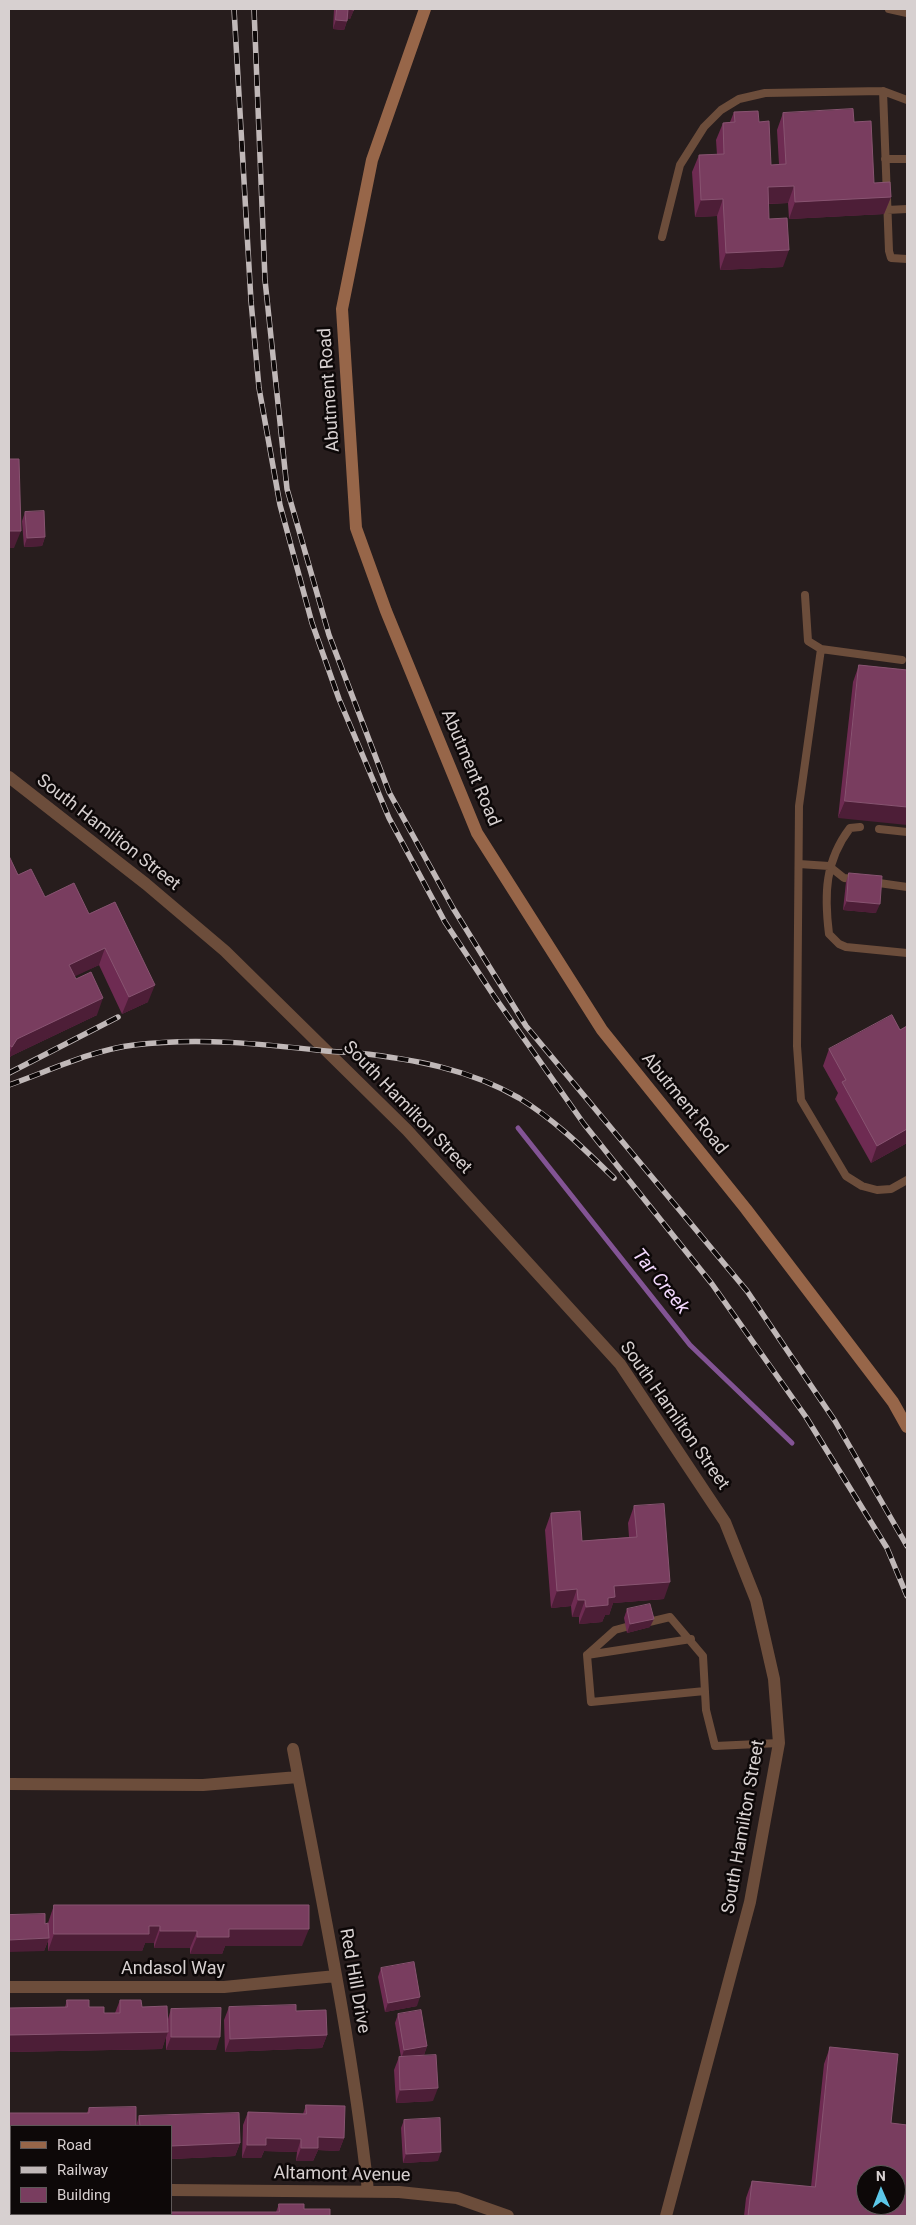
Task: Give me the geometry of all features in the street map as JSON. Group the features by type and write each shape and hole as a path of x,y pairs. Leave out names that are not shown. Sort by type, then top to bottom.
{"main road":[{"name":"Abutment Road","path":"425,9 372,160 342,309 356,528 386,611 477,833 602,1030 746,1209 893,1402 907,1427"}],"street":[{"name":"South Hamilton Street","path":"9,777 146,884 225,951 407,1130 620,1364 725,1522 756,1600 774,1679 779,1744 750,1902 666,2216"},
{"name":"Red Hill Drive","path":"293,1749 336,1976 361,2128 368,2191"},
{"path":"9,1784 203,1785 298,1777"},
{"name":"Andasol Way","path":"9,1987 224,1987 336,1976"},
{"name":"Altamont Avenue","path":"172,2190 399,2192 457,2198 508,2216"}],"lane":[{"path":"889,9 907,13"},
{"path":"883,91 889,251 892,258 907,259"},
{"path":"662,237 680,164 704,127 721,110 739,99 764,93 883,91 907,100"},
{"path":"886,159 907,159"},
{"path":"887,210 907,209"},
{"path":"805,595 808,640 820,649 902,660"},
{"path":"820,649 799,806 796,1046 801,1100 846,1176 862,1186 877,1190 891,1189 907,1180"},
{"path":"860,827 850,828 829,866 826,885 829,934 832,939 846,947 907,953"},
{"path":"879,829 907,832"},
{"path":"799,864 829,866 844,878 907,886"},
{"path":"649,1622 670,1617 703,1656 706,1710 715,1746 779,1744"},
{"path":"587,1655 615,1630 626,1627"},
{"path":"587,1655 690,1639"},
{"path":"587,1655 591,1702 705,1691"}],"building":[{"path":"337,9 348,9 347,21 336,20"},
{"path":"853,109 854,122 871,121 874,183 890,182 891,197 795,202 794,186 768,187 769,219 787,218 789,250 726,253 723,199 701,200 699,155 724,154 723,123 735,122 734,112 758,111 759,122 769,121 771,165 786,164 783,113"},
{"path":"9,459 19,459 21,531 9,531"},
{"path":"44,511 45,537 27,538 25,512"},
{"path":"859,665 907,670 907,807 845,801"},
{"path":"10,858 18,875 31,869 45,897 74,883 89,914 115,902 155,985 129,997 105,948 69,965 76,979 91,972 103,998 17,1039 12,1047 9,1045"},
{"path":"849,873 882,876 880,904 847,901"},
{"path":"892,1015 900,1030 907,1026 907,1129 877,1146 842,1082 846,1080 829,1049"},
{"path":"664,1504 670,1582 614,1586 615,1597 608,1598 608,1605 586,1607 585,1600 578,1600 577,1589 557,1591 551,1513 580,1511 582,1541 637,1537 634,1506"},
{"path":"650,1604 654,1619 630,1624 627,1609"},
{"path":"54,1905 309,1905 309,1929 229,1929 229,1937 197,1937 197,1931 160,1931 160,1926 149,1926 149,1934 54,1934"},
{"path":"45,1914 45,1924 48,1923 49,1938 9,1940 9,1915"},
{"path":"414,1962 420,1997 388,2003 381,1968"},
{"path":"67,2000 89,2000 89,2007 104,2007 104,2013 120,2013 120,2000 141,2000 142,2007 167,2006 168,2032 9,2035 9,2008 67,2007"},
{"path":"296,2005 296,2011 326,2010 327,2035 230,2039 229,2007"},
{"path":"221,2008 220,2037 171,2037 171,2009"},
{"path":"421,2010 427,2046 404,2050 398,2014"},
{"path":"830,2047 898,2054 891,2123 907,2125 907,2216 748,2216 752,2181 815,2187"},
{"path":"436,2055 438,2088 400,2090 399,2057"},
{"path":"306,2105 345,2106 344,2138 318,2137 318,2148 301,2148 301,2139 266,2138 266,2145 247,2145 248,2112 306,2114"},
{"path":"136,2107 136,2125 10,2125 9,2140 9,2113 89,2113 89,2108"},
{"path":"239,2113 240,2143 172,2146 172,2125 140,2125 139,2116"},
{"path":"440,2118 441,2152 406,2154 404,2120"},
{"path":"279,2204 304,2204 304,2209 330,2209 330,2216 30,2216 172,2215 172,2212 279,2212"},
{"path":"9,2211 10,2215 27,2215 27,2216 9,2216"}],"waterway":[{"name":"Tar Creek","path":"518,1128 690,1345 792,1443"}],"railway":[{"path":"234,9 251,301 259,388 280,505 312,623 339,699 389,818 445,922 494,996 584,1124 712,1284 806,1417 887,1548 907,1596"},
{"path":"254,9 265,280 287,489 329,635 389,792 453,908 526,1026 747,1291 835,1421 907,1546"},
{"path":"9,1073 118,1017"},
{"path":"9,1085 102,1051 158,1043 254,1044 399,1058 461,1073 500,1088 519,1098 557,1125 614,1178"}]}
